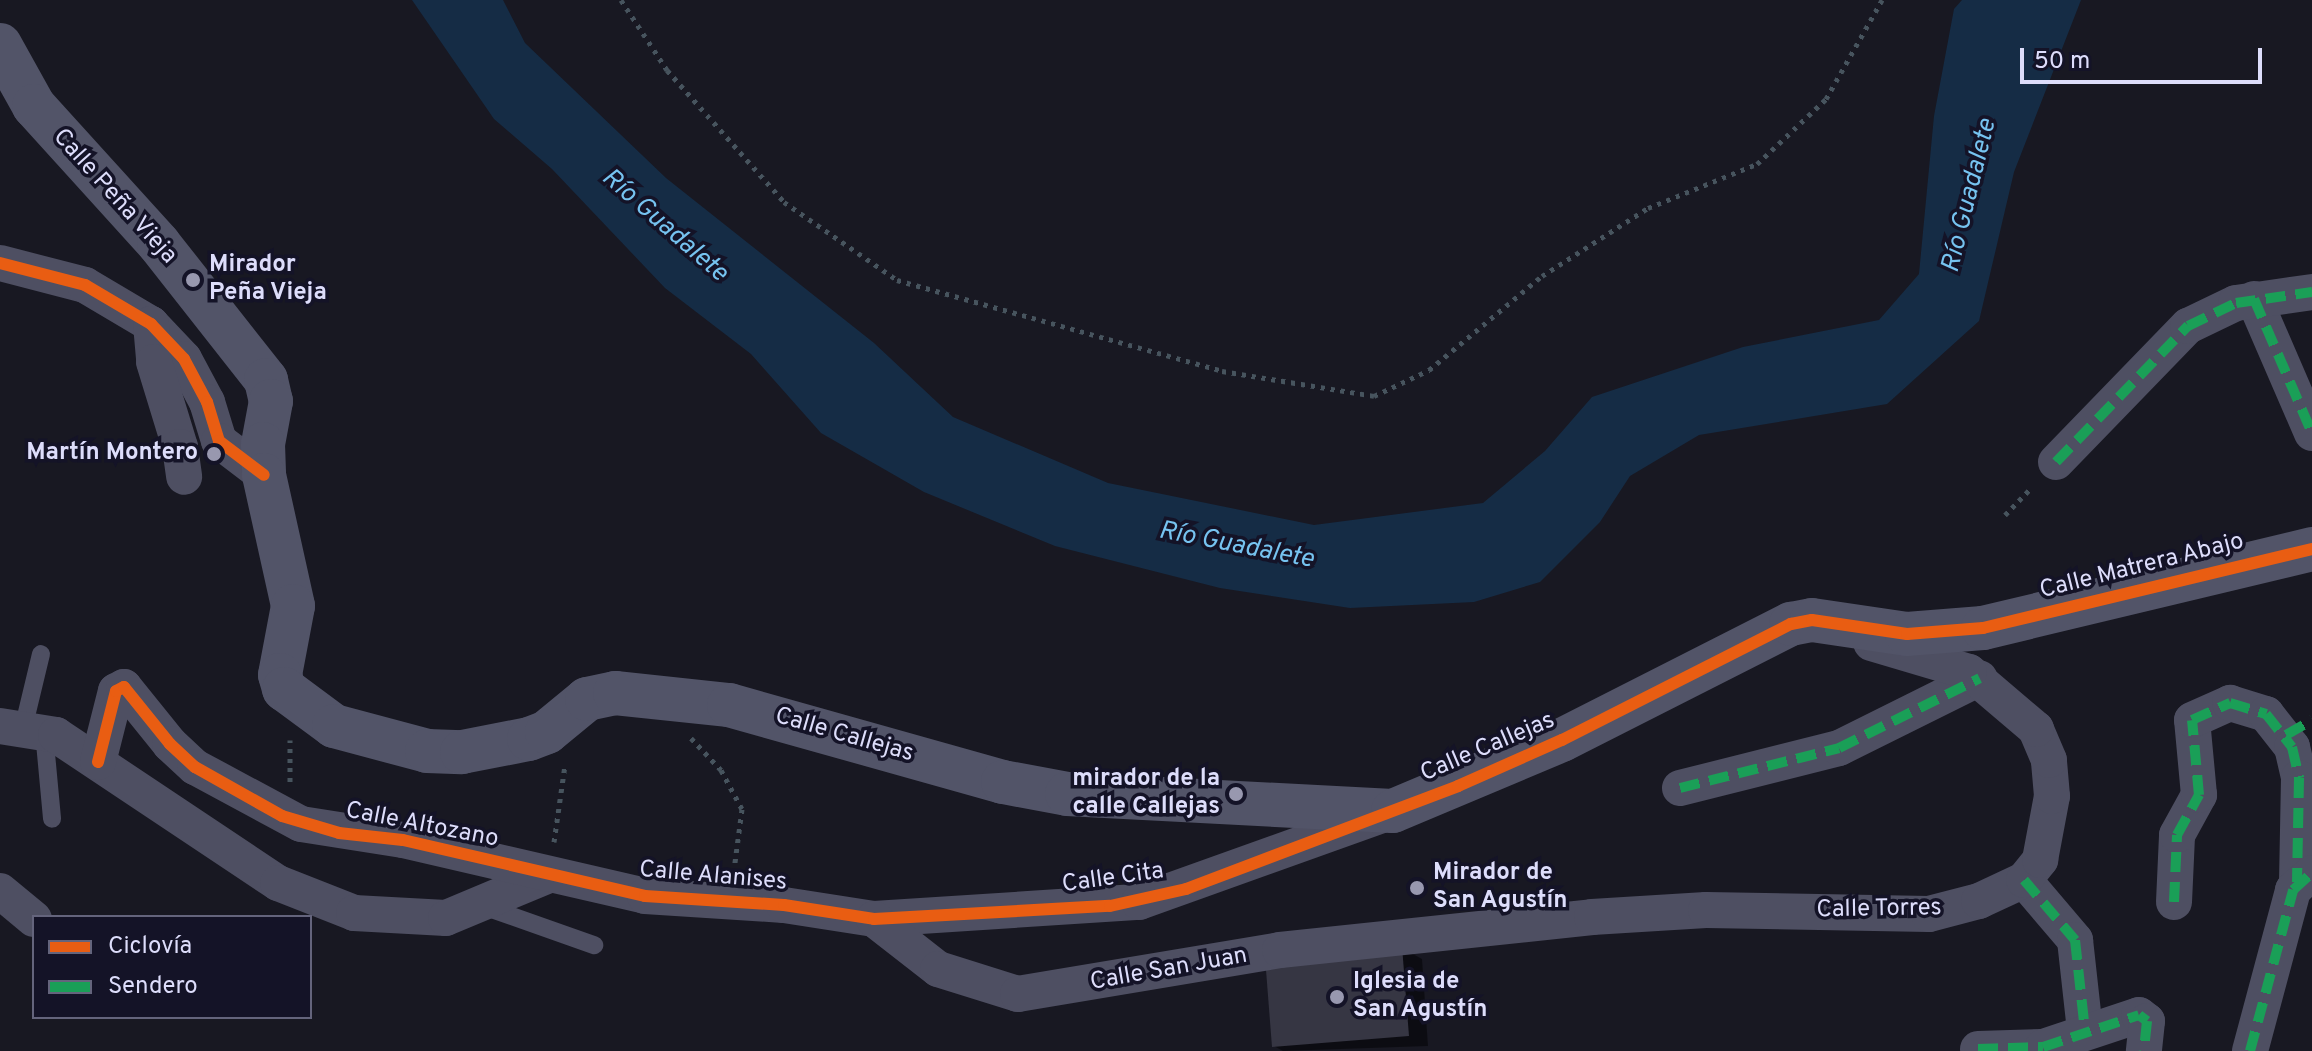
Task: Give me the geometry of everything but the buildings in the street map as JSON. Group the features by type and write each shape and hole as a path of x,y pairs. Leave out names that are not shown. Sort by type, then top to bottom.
{"street":[{"name":"Calle Peña Vieja","path":"0,45 39,113 159,244 266,380 271,401 263,444 264,475 293,606 280,675 288,695"},
{"path":"0,263 85,285 151,324 190,370 219,441 264,475"},
{"path":"2056,462 2176,334 2225,306 2312,292"},
{"path":"2254,299 2312,433"},
{"path":"151,324 154,362 180,447 184,477"},
{"name":"Calle Matrera Abajo","path":"1840,623 1907,634 1983,628 2312,549"},
{"name":"Calle Callejas","path":"288,695 342,730 427,751 462,752 547,732 596,695 687,699 761,712 989,778 1067,794 1393,811 1599,722 1765,633 1812,620 1840,623"},
{"path":"1840,623 1857,639 1980,678 2036,729 2049,760 2052,796 2040,860 2024,880 2075,940 2085,1031"},
{"path":"1680,788 1839,748 1980,678"},
{"name":"Calle Altozano","path":"98,762 116,691 124,687 182,756 288,819 549,875"},
{"path":"2174,902 2177,835 2199,795 2192,720 2230,703 2288,723 2299,778 2305,878 2250,1051"},
{"path":"22,729 98,762 201,834 313,901 404,919 446,918 483,906 549,875"},
{"name":"Calle Cita","path":"874,919 1139,902 1393,811"},
{"name":"Calle Alanises","path":"549,875 645,896 784,905 874,919"},
{"name":"Calle Torres","path":"1484,928 1706,910 1929,914 1979,901 2024,880"},
{"path":"0,891 32,917"},
{"name":"Calle San Juan","path":"874,919 938,969 1018,994 1280,950 1484,928"},
{"path":"1978,1049 2043,1047 2085,1031 2144,1016 2144,1051"}],"lane":[{"path":"41,654 22,729 52,819"},
{"path":"483,906 594,945"}],"path":[{"path":"621,0 667,70 784,202 897,280 1222,371 1374,396 1429,370 1542,276 1648,208 1757,164 1826,99 1882,0"},
{"path":"2005,515 2056,462"},
{"path":"288,695 288,819"},
{"path":"687,699 690,737 721,770 742,809 731,903"},
{"path":"547,732 567,754 549,875"}],"water":[{"name":"Río Guadalete","path":"412,0 503,0 525,43 666,178 874,343 953,417 1108,483 1314,525 1483,503 1545,451 1592,397 1743,347 1879,320 1919,274 1934,116 1954,9 1962,0 2081,0 2014,172 1979,321 1887,404 1699,435 1630,476 1600,522 1540,582 1474,602 1350,608 1220,588 1055,546 924,492 821,433 751,354 665,288 552,169 494,119"}],"marked path":[{"path":"2056,462 2188,326 2236,303 2312,292"},
{"path":"2254,299 2312,433"},
{"path":"1680,788 1839,748 1980,678"},
{"path":"2174,902 2177,835 2199,795 2192,720 2230,703 2266,714 2292,747 2299,778 2297,882"},
{"path":"2286,735 2312,720"},
{"path":"2250,1051 2293,890 2312,873"},
{"path":"2024,880 2075,940 2085,1031"},
{"path":"1978,1049 2043,1047 2139,1015 2147,1021 2144,1051"}],"cycle path":[{"path":"0,263 85,285 151,324 184,359 207,402 219,441 264,475"},
{"path":"98,762 116,691 124,687 170,744 195,767 282,816 339,833 403,840 645,896 784,905 874,919 1110,906 1186,889 1458,786 1562,740 1791,624 1812,620 1907,634 1983,628 2312,549"}],"place":[{"name":"Mirador Peña Vieja","path":"193,280"},
{"name":"Martín Montero","path":"214,454"},
{"name":"mirador de la calle Callejas","path":"1236,794"},
{"name":"Mirador de San Agustín","path":"1417,888"},
{"name":"Iglesia de San Agustín","path":"1337,997"}]}
